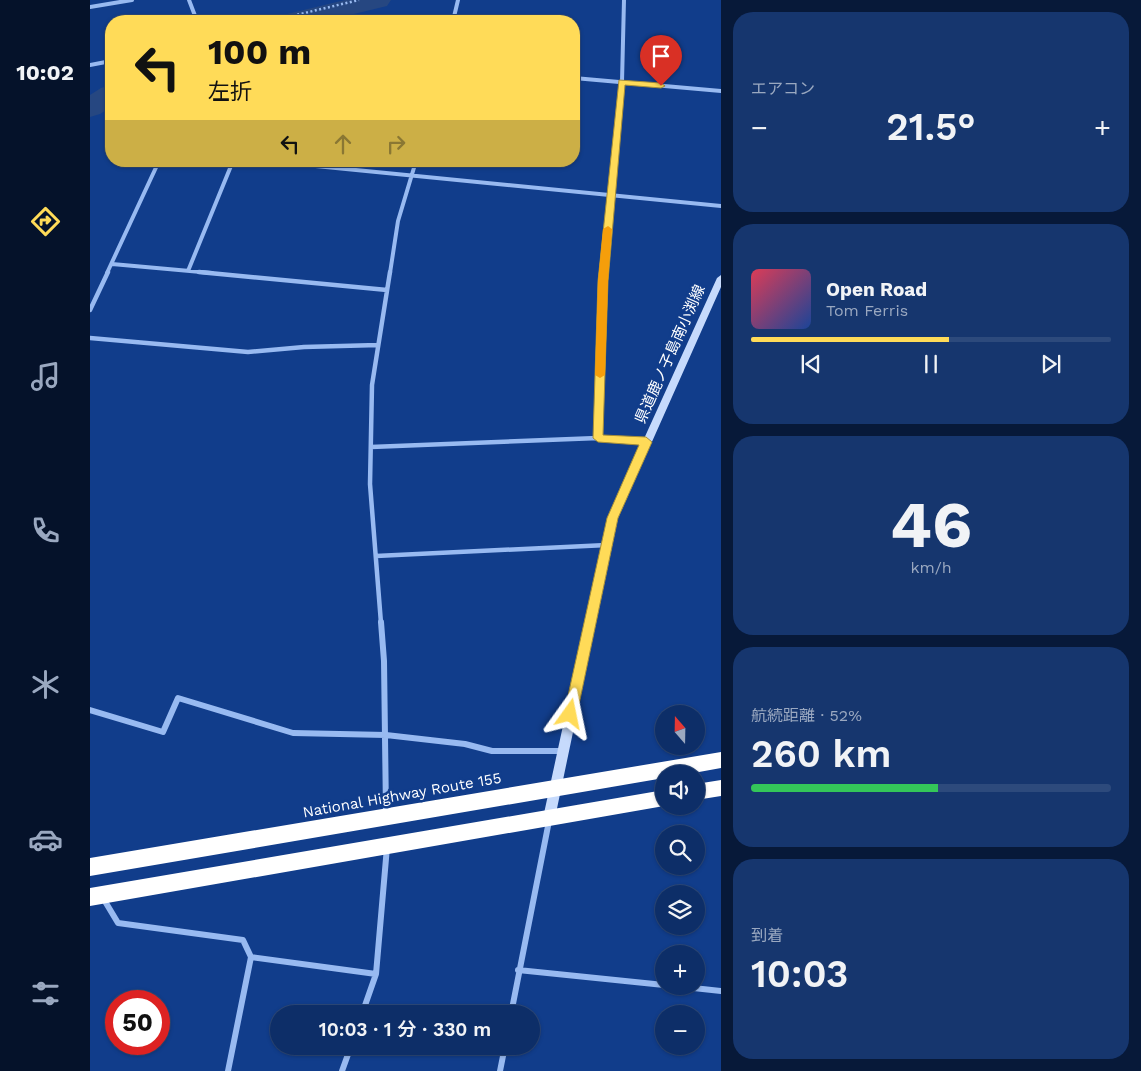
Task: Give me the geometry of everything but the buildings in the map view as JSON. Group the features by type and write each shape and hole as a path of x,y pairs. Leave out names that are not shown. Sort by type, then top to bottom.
{"highway":[{"name":"National Highway Route 155","path":"90,867 721,760"},
{"path":"705,791 721,788"},
{"path":"96,896 655,800"}],"main road":[{"name":"県道鹿ノ子島南小渕線","path":"549,818 613,518 721,278"}],"street":[{"path":"90,7 132,0"},
{"path":"189,0 195,15"},
{"path":"454,15 458,0"},
{"path":"598,438 603,281 622,82 624,0"},
{"path":"90,65 105,62"},
{"path":"580,78 721,91"},
{"path":"90,310 156,167"},
{"path":"188,271 231,167"},
{"path":"324,167 721,206"},
{"path":"386,818 384,662 370,484 372,386 398,221 414,167"},
{"path":"112,264 387,290"},
{"path":"90,338 248,352 304,347 378,345"},
{"path":"371,447 598,438 646,442"},
{"path":"376,556 607,544"},
{"path":"90,710 163,732 178,698 293,733 386,735 465,744 492,751 562,751"},
{"path":"512,1005 549,818"},
{"path":"365,1005 376,974 388,847"},
{"path":"96,896 118,923 243,940 251,956 228,1071"},
{"path":"251,956 376,974"},
{"path":"518,970 655,984"},
{"path":"705,989 721,991"},
{"path":"342,1071 347,1055"},
{"path":"500,1071 503,1055"}],"path":[{"path":"296,15 359,0"}],"waterway":[{"path":"317,15 378,0"},
{"path":"90,108 105,98"}],"slow traffic":[{"path":"600,375 603,281 608,229"}],"route":[{"path":"570,714 613,518 646,442 598,438 603,281 622,82 661,86"}]}
